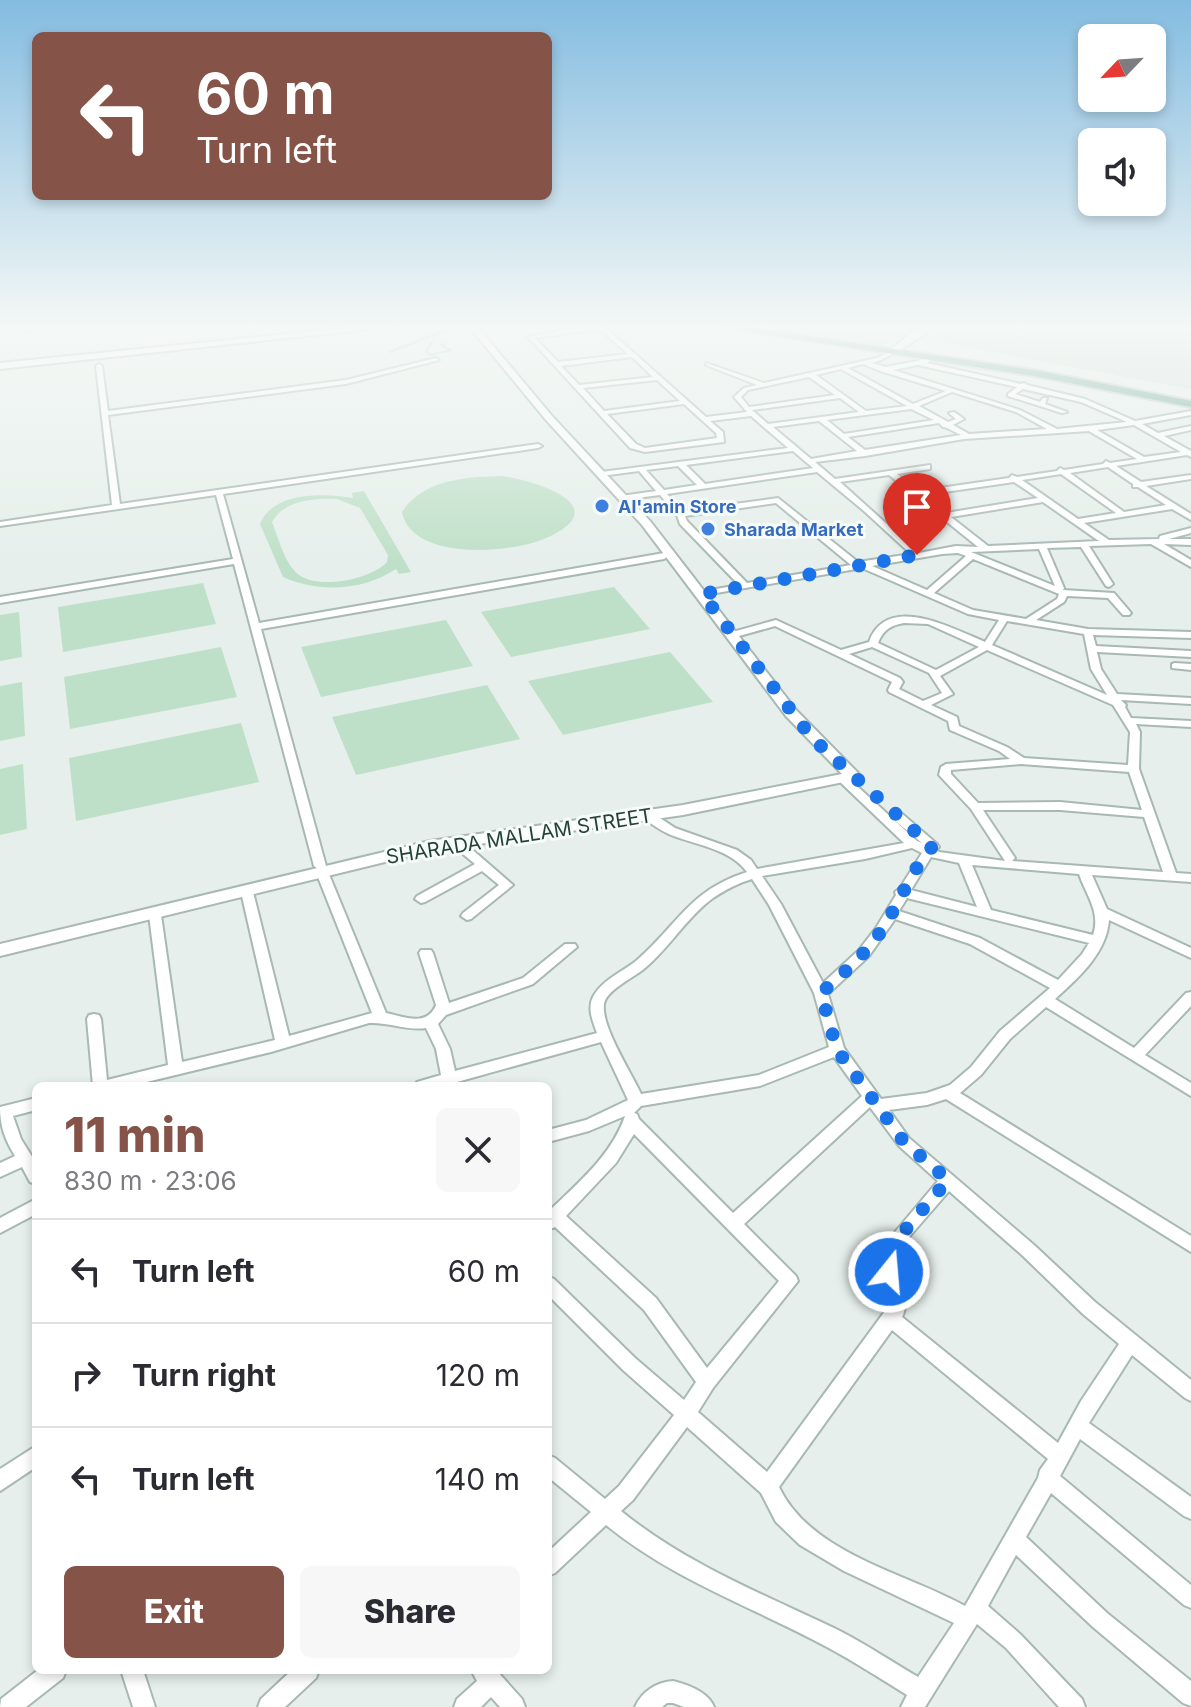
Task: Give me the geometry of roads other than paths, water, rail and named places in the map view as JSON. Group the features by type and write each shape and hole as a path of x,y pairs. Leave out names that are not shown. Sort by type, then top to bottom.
{"street":[{"path":"103,404 116,507"},
{"path":"104,414 184,404"},
{"path":"540,404 624,498 702,594 791,713 844,774 930,850 1191,875"},
{"path":"593,404 638,449 722,439 688,404"},
{"path":"602,413 673,404"},
{"path":"743,404 766,426 797,446"},
{"path":"706,419 797,404"},
{"path":"852,404 865,413"},
{"path":"897,404 924,424"},
{"path":"906,404 968,436"},
{"path":"766,426 919,404"},
{"path":"991,404 1018,411 1056,431"},
{"path":"1039,404 1064,412"},
{"path":"1091,404 1138,424 1190,453"},
{"path":"945,426 961,419 952,413"},
{"path":"810,461 968,436 1090,429 1188,416"},
{"path":"821,419 865,454"},
{"path":"843,436 936,422"},
{"path":"778,425 810,461 917,555"},
{"path":"1157,435 1191,428"},
{"path":"1090,429 1141,458"},
{"path":"686,445 702,461"},
{"path":"0,524 538,446"},
{"path":"601,474 797,446"},
{"path":"766,452 789,473"},
{"path":"918,494 1012,477 1190,453"},
{"path":"1106,463 1191,518"},
{"path":"680,464 703,486"},
{"path":"834,481 927,467"},
{"path":"641,469 681,514 683,522 745,586"},
{"path":"624,498 820,469"},
{"path":"1060,470 1122,514"},
{"path":"891,473 984,547"},
{"path":"601,474 599,479 664,556 784,716 913,844 964,861 1170,873"},
{"path":"1012,477 1109,544"},
{"path":"1136,485 1191,477"},
{"path":"750,479 771,499 791,508 839,553 965,610 1088,632 1191,635"},
{"path":"1178,479 1191,487"},
{"path":"684,489 706,510"},
{"path":"219,492 321,869 380,1015"},
{"path":"681,514 771,499"},
{"path":"946,515 1043,500"},
{"path":"1076,522 1170,507"},
{"path":"1156,541 1191,530"},
{"path":"1156,541 1191,564"},
{"path":"702,594 956,549 1191,542"},
{"path":"1084,545 1109,584"},
{"path":"1029,621 1061,600 1062,591 1042,546"},
{"path":"956,549 1062,591 1111,595 1126,613"},
{"path":"255,627 664,556"},
{"path":"929,593 970,557"},
{"path":"0,600 238,561"},
{"path":"936,674 987,646 1005,617"},
{"path":"842,653 873,644 885,626 914,619 941,626 1117,701 1191,701"},
{"path":"732,635 774,623 896,680 898,682 893,690 954,720 954,728 1003,749 1021,761"},
{"path":"1088,632 1096,669 1131,721 1137,744 1133,769 1170,873"},
{"path":"873,644 936,674 948,694 921,705"},
{"path":"1092,649 1191,654"},
{"path":"1175,666 1191,667"},
{"path":"1131,721 1191,724"},
{"path":"1009,858 975,807 945,775 946,767 1021,761 1133,769"},
{"name":"SHARADA MALLAM STREET","path":"0,942 321,869 456,842 647,815 844,774"},
{"name":"SHARADA MALLAM STREET","path":"0,950 247,892 418,841 679,804 844,774"},
{"path":"975,807 1060,806 1148,814"},
{"path":"647,815 671,831 733,853 756,874 821,993 837,1050 904,1142 1130,1343 1191,1392"},
{"path":"456,842 507,885 467,916"},
{"path":"552,1562 606,1514 649,1465 707,1382 790,1284 789,1278 733,1224 634,1110 605,1036 597,1006 601,993 644,961 713,892 756,874 858,858 913,844"},
{"path":"821,993 864,953 930,850"},
{"path":"964,861 986,912"},
{"path":"421,899 483,865"},
{"path":"1084,870 1090,893 1103,912 1191,953"},
{"path":"247,892 283,1043"},
{"path":"901,892 1095,940"},
{"path":"733,1224 874,1101 948,1093 974,1072 1018,1023 1047,1001 1059,987 1095,940 1103,925 1103,912"},
{"path":"892,913 975,941 1059,987"},
{"path":"155,915 176,1069"},
{"path":"122,1082 283,1043 380,1015 410,1026 430,1022 442,1011 528,981 570,947"},
{"path":"426,953 442,1011"},
{"path":"1047,1001 1191,1090"},
{"path":"1135,1056 1188,1005"},
{"path":"94,1019 100,1082"},
{"path":"430,1022 443,1049 448,1082 605,1036"},
{"path":"552,1135 634,1110 760,1080 837,1050"},
{"path":"948,1093 1191,1245"},
{"path":"32,1105 2,1112 32,1170"},
{"path":"552,1219 611,1159 634,1110"},
{"path":"0,1170 25,1159"},
{"path":"768,1486 891,1319 898,1296 889,1272 888,1250 948,1180"},
{"path":"0,1226 32,1208"},
{"path":"552,1221 650,1304 707,1382"},
{"path":"552,1288 684,1413 768,1486 789,1522 817,1546 972,1614 1013,1641 1074,1707"},
{"path":"891,1319 1060,1457"},
{"path":"552,1468 606,1514 693,1572 835,1640 916,1699 972,1614 1077,1425 1130,1343"},
{"path":"1077,1425 1191,1509"},
{"path":"0,1481 32,1459"},
{"path":"1047,1477 1191,1598"},
{"path":"1014,1539 1100,1620 1191,1695"},
{"path":"9,1707 50,1674"},
{"path":"133,1674 144,1707"},
{"path":"269,1707 304,1674"},
{"path":"465,1707 487,1676 514,1707"},
{"path":"646,1707 658,1694 673,1691 686,1695 703,1707"}],"place":[{"name":"Al'amin Store","path":"602,506"},
{"name":"Sharada Market","path":"708,529"}]}
